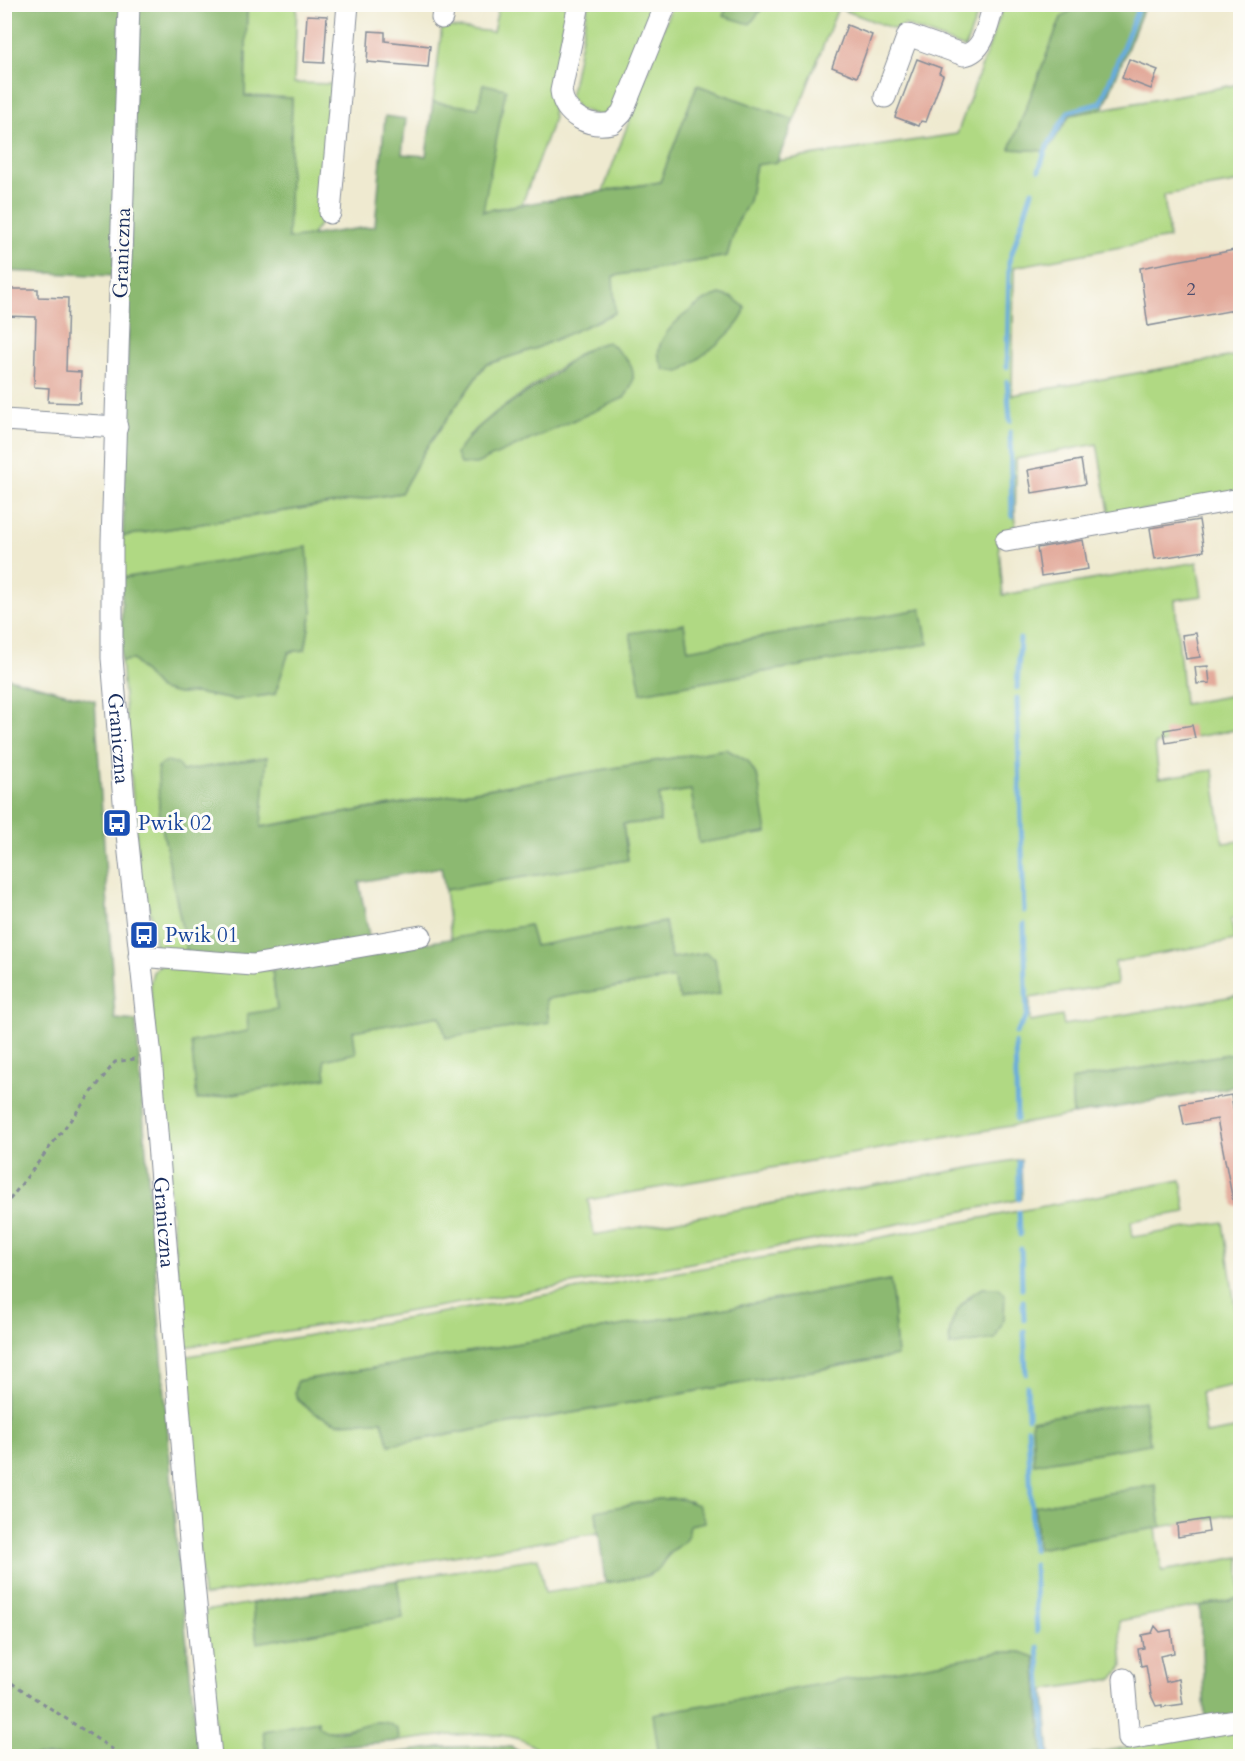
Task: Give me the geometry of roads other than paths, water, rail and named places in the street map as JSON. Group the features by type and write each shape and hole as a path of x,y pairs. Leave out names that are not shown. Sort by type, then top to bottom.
{"street":[{"name":"Graniczna","path":"129,4 112,658 139,956 151,1057 190,1542 211,1756"},
{"path":"330,213 348,4"},
{"path":"579,4 561,91 562,100 568,112 596,125 612,123 622,113 666,4"},
{"path":"885,98 908,35 964,55 972,54 981,45 994,4"},
{"path":"4,420 117,427"},
{"path":"1006,541 1240,499"},
{"path":"139,956 253,965 421,936"},
{"path":"1124,1679 1129,1739 1240,1720"}],"waterway":[{"path":"1039,170 1046,149 1068,112 1101,103 1140,4"},
{"path":"1007,367 1009,262 1032,191"},
{"path":"1007,381 1010,421"},
{"path":"1010,432 1012,516"},
{"path":"1017,688 1020,639"},
{"path":"1017,698 1024,911"},
{"path":"1016,1033 1027,1016 1024,924"},
{"path":"1015,1043 1017,1120"},
{"path":"1019,1162 1019,1199"},
{"path":"1019,1212 1020,1235"},
{"path":"1021,1249 1022,1289"},
{"path":"1023,1301 1024,1320"},
{"path":"1024,1331 1026,1374"},
{"path":"1027,1386 1028,1417"},
{"path":"1028,1428 1033,1550"},
{"path":"1034,1565 1037,1632"},
{"path":"1038,1647 1047,1756"}],"place":[{"name":"Pwik 02","path":"117,823"},
{"name":"Pwik 01","path":"144,935"}]}
